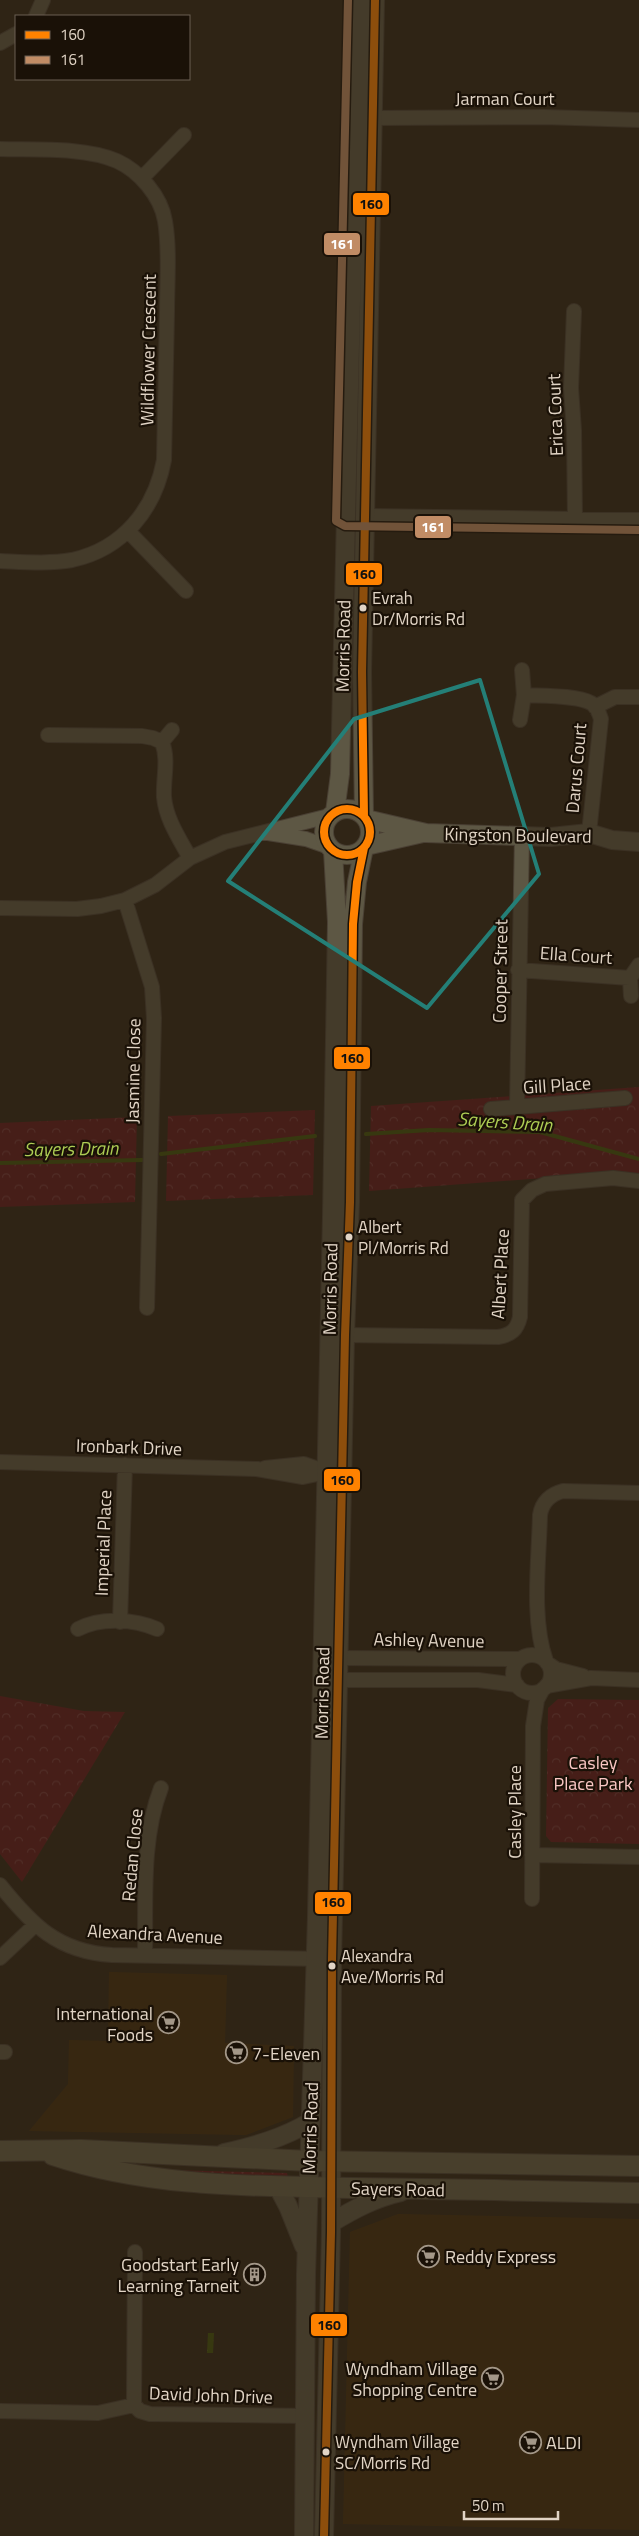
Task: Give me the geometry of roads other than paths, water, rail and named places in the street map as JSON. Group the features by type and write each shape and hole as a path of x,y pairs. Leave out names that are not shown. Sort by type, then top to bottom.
{"main road":[{"name":"Sayers Road","path":"0,2151 81,2150 309,2161 639,2166"},
{"name":"Sayers Road","path":"48,2151 79,2164 137,2175 197,2182 278,2187 639,2193"}],"street":[{"path":"36,15 43,0"},
{"name":"Morris Road","path":"334,813 340,774 358,0"},
{"name":"Morris Road","path":"365,817 362,672 374,0"},
{"path":"0,43 15,35"},
{"name":"Jarman Court","path":"372,118 544,117 639,120"},
{"path":"142,178 184,135"},
{"name":"Wildflower Crescent","path":"0,149 97,155 117,161 142,178 155,196 165,219 168,254 164,460 157,488 141,517 129,532 112,544 72,560 48,562 0,561"},
{"name":"Erica Court","path":"574,311 571,388 574,431 575,519"},
{"path":"345,516 639,520"},
{"path":"129,532 186,591"},
{"path":"520,720 524,694 522,670"},
{"name":"Darus Court","path":"524,694 578,700 591,703 595,707 600,719 589,833"},
{"name":"Darus Court","path":"595,707 615,697 639,698"},
{"path":"162,742 172,730"},
{"path":"48,735 142,736 162,742 166,752 164,795 167,813 190,858"},
{"path":"0,908 77,909 125,900 155,885 190,858 225,842 262,832 334,813 351,809 365,817 370,830 365,847 349,855 306,839 262,832"},
{"path":"331,849 325,838 324,828 334,813"},
{"name":"Kingston Boulevard","path":"365,817 426,832 567,837 589,833 612,840 639,842"},
{"name":"Kingston Boulevard","path":"365,847 426,832"},
{"name":"Cooper Street","path":"517,1107 518,970 522,836"},
{"name":"Morris Road","path":"337,1335 350,1202 353,924 365,847"},
{"name":"Morris Road","path":"324,2536 331,2161 324,1959 322,1668 334,1472 337,1335 337,922 331,849"},
{"name":"Jasmine Close","path":"125,900 152,987 154,1018 147,1308"},
{"name":"Ella Court","path":"631,996 630,978 639,965"},
{"name":"Ella Court","path":"518,970 630,978"},
{"name":"Gill Place","path":"491,1109 625,1098"},
{"name":"Albert Place","path":"337,1335 488,1337 507,1335 514,1331 520,1317 522,1200 532,1190 545,1184 613,1178 639,1181"},
{"name":"Ironbark Drive","path":"0,1462 257,1470 304,1464 334,1472"},
{"name":"Imperial Place","path":"120,1622 124,1465"},
{"name":"Morris Road","path":"304,2536 310,2122 324,1959 338,1680 334,1472"},
{"path":"544,1687 550,1675 540,1636 539,1614 540,1515 543,1504 554,1494 563,1491 639,1492"},
{"path":"520,1688 513,1673 533,1635 539,1614"},
{"name":"Imperial Place","path":"78,1629 90,1623 120,1622 143,1623 157,1629"},
{"path":"521,1658 535,1655 563,1671 591,1678 639,1680"},
{"path":"338,1658 322,1668 338,1680 478,1680 534,1692 544,1687 591,1678"},
{"name":"Ashley Avenue","path":"338,1658 521,1658"},
{"name":"Casley Place","path":"532,1899 533,1726 537,1702 544,1687"},
{"name":"Casley Place","path":"520,1688 528,1698 533,1726"},
{"name":"Redan Close","path":"145,1955 148,1851 155,1802 161,1788"},
{"path":"532,1855 639,1857"},
{"name":"Alexandra Avenue","path":"0,1886 35,1925 58,1942 86,1952 324,1959"},
{"path":"0,1958 35,1925"},
{"path":"209,2157 263,2144 290,2134 310,2122"},
{"path":"278,2187 288,2206 307,2254"},
{"path":"331,2223 354,2208 384,2196 412,2189"},
{"path":"134,2405 135,2252"},
{"name":"David John Drive","path":"0,2411 98,2413 134,2405 140,2411 150,2414 305,2416"},
{"path":"305,2416 327,2415"}],"water":[{"path":"208,2333 214,2333 213,2353 207,2353"}],"waterway":[{"name":"Sayers Drain","path":"366,1134 429,1130 540,1132 639,1159"},
{"name":"Sayers Drain","path":"161,1154 315,1136"},
{"name":"Sayers Drain","path":"0,1163 142,1160"}],"place":[{"name":"Evrah Dr/Morris Rd","path":"363,608"},
{"name":"Albert Pl/Morris Rd","path":"349,1237"},
{"name":"Alexandra Ave/Morris Rd","path":"332,1966"},
{"name":"International Foods","path":"169,2023"},
{"name":"7-Eleven","path":"236,2053"},
{"name":"Reddy Express","path":"429,2256"},
{"name":"Goodstart Early Learning Tarneit","path":"255,2274"},
{"name":"Wyndham Village Shopping Centre","path":"493,2378"},
{"name":"ALDI","path":"530,2442"},
{"name":"Wyndham Village SC/Morris Rd","path":"326,2452"}],"park label":[{"name":"Casley Place Park","path":"593,1772"}]}
